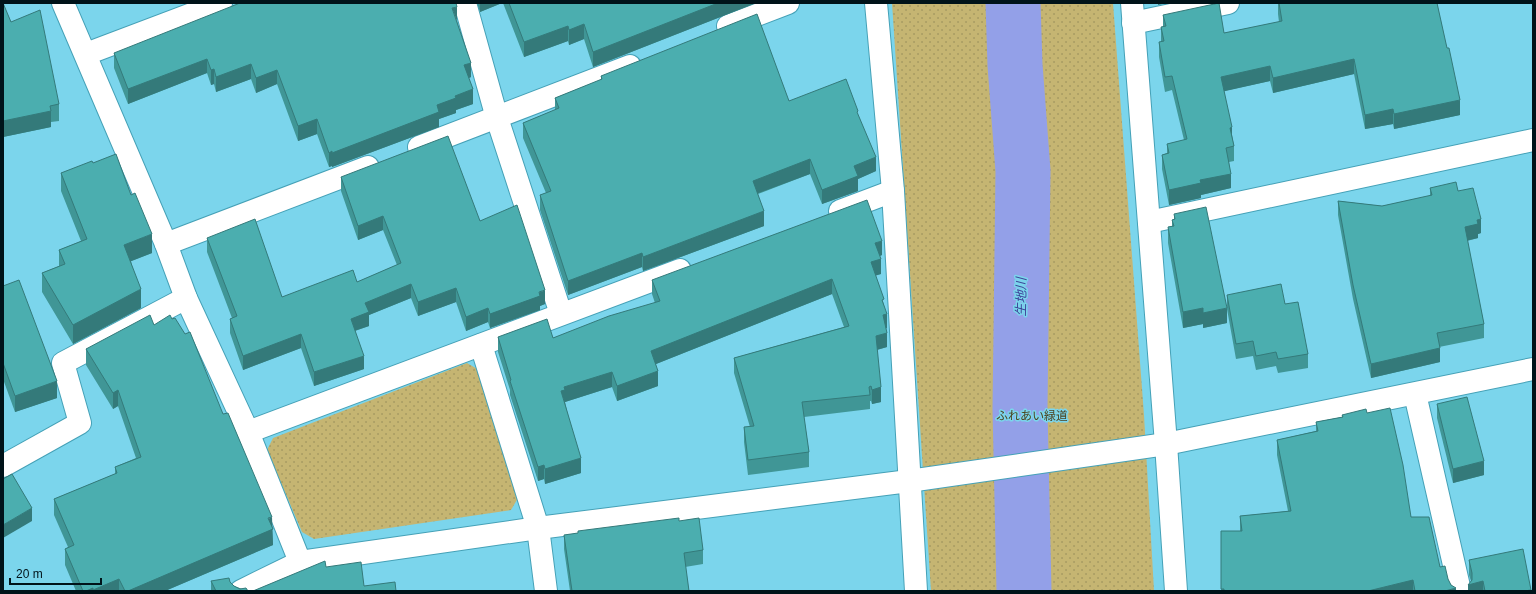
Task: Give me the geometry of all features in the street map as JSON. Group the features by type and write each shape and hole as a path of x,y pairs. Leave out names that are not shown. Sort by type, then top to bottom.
{"street":[{"path":"63,3 166,244 186,298 248,432 300,562"},
{"path":"86,54 221,3"},
{"path":"465,3 497,118 561,314"},
{"path":"708,35 788,3"},
{"path":"876,3 918,480 916,591"},
{"path":"1176,591 1158,445 1149,222 1132,13 1228,3"},
{"path":"166,244 650,58"},
{"path":"1149,222 1533,140"},
{"path":"819,218 893,191"},
{"path":"248,432 701,262"},
{"path":"3,466 80,423 63,363 186,298"},
{"path":"481,345 538,528 546,591"},
{"path":"241,591 300,562 538,528 918,480 1158,445 1533,369"},
{"path":"1415,394 1460,591"}],"green space":[{"name":"ふれあい緑道","path":"892,3 1113,3 1144,415 1154,591 931,591"},
{"path":"467,363 479,370 518,498 511,510 314,539 302,532 267,450 273,438"}],"building":[{"path":"3,3 11,22 40,10 59,104 50,106 51,111 3,121"},
{"path":"240,3 456,3 457,7 452,8 471,63 464,65 473,89 455,96 456,98 437,105 439,112 329,153 317,119 298,126 277,70 256,78 251,64 216,77 214,69 211,70 207,59 128,89 114,53"},
{"path":"509,3 718,3 593,52 584,24 569,30 568,26 524,42"},
{"path":"1219,3 1224,33 1282,21 1279,3 1437,3 1447,48 1449,48 1460,100 1394,114 1393,109 1365,115 1354,59 1273,78 1270,66 1221,77 1232,127 1230,128 1234,146 1226,148 1231,174 1200,180 1201,183 1169,190 1162,155 1169,153 1167,144 1187,139 1172,76 1165,77 1159,42 1164,41 1161,27 1166,26 1163,15"},
{"path":"757,14 789,101 846,79 858,111 857,112 876,157 854,166 858,176 822,190 810,159 753,181 764,211 643,257 642,253 568,281 540,195 551,191 523,123 559,108 555,98 602,79 601,76"},
{"path":"448,136 480,221 517,205 545,290 539,292 540,296 490,314 488,308 466,317 456,288 418,302 411,284 365,303 369,312 351,319 364,356 314,372 301,334 243,356 230,319 237,316 207,238 255,219 282,297 353,270 357,282 401,263 383,216 358,226 341,177"},
{"path":"116,154 131,195 135,193 152,234 124,245 141,289 73,325 42,273 65,264 59,250 87,239 61,173 92,161 93,163"},
{"path":"1456,182 1458,191 1473,188 1481,219 1477,220 1478,224 1465,227 1484,324 1437,333 1440,348 1371,364 1353,285 1338,201 1382,206 1432,195 1430,188"},
{"path":"867,200 882,241 875,243 881,259 871,262 884,299 882,300 887,314 883,315 887,333 876,336 881,387 872,390 871,386 869,387 870,395 802,402 809,452 748,460 744,427 754,426 734,358 849,326 832,279 651,351 658,371 617,386 612,372 564,387 565,390 561,391 581,458 545,469 544,465 538,467 510,381 511,380 498,337 547,319 553,338 609,316 660,301 652,280"},
{"path":"1206,207 1227,308 1203,313 1203,308 1183,312 1168,227 1174,226 1172,220 1175,219 1174,214"},
{"path":"19,280 57,381 15,396 3,363 3,286"},
{"path":"1281,284 1285,304 1298,302 1308,354 1278,359 1276,352 1256,356 1253,341 1236,344 1227,295"},
{"path":"150,315 154,325 170,315 172,319 175,318 185,334 190,332 223,414 228,413 272,517 268,518 273,529 128,591 125,591 119,579 93,590 93,588 83,591 65,549 74,545 54,499 117,473 115,467 141,457 118,390 113,393 86,349"},
{"path":"1467,397 1484,461 1453,469 1437,404"},
{"path":"1390,408 1403,465 1411,517 1429,517 1440,567 1445,566 1451,585 1456,588 1445,591 1415,591 1413,580 1368,591 1224,591 1224,589 1221,589 1221,531 1242,531 1240,516 1291,511 1277,440 1318,431 1316,422 1343,417 1342,415 1366,409 1367,413"},
{"path":"12,474 32,508 3,525 3,479"},
{"path":"679,518 679,521 699,518 703,550 684,553 689,591 572,591 564,535 578,533 578,531"},
{"path":"1523,549 1531,590 1485,591 1483,581 1468,585 1472,580 1469,560"},
{"path":"325,561 326,567 361,562 364,586 395,582 396,591 253,591"},
{"path":"229,578 230,582 234,586 240,589 246,588 248,591 216,591 211,581"}],"waterway":[{"name":"生地川","path":"1013,3 1015,65 1023,171 1020,409 1024,591"}]}
